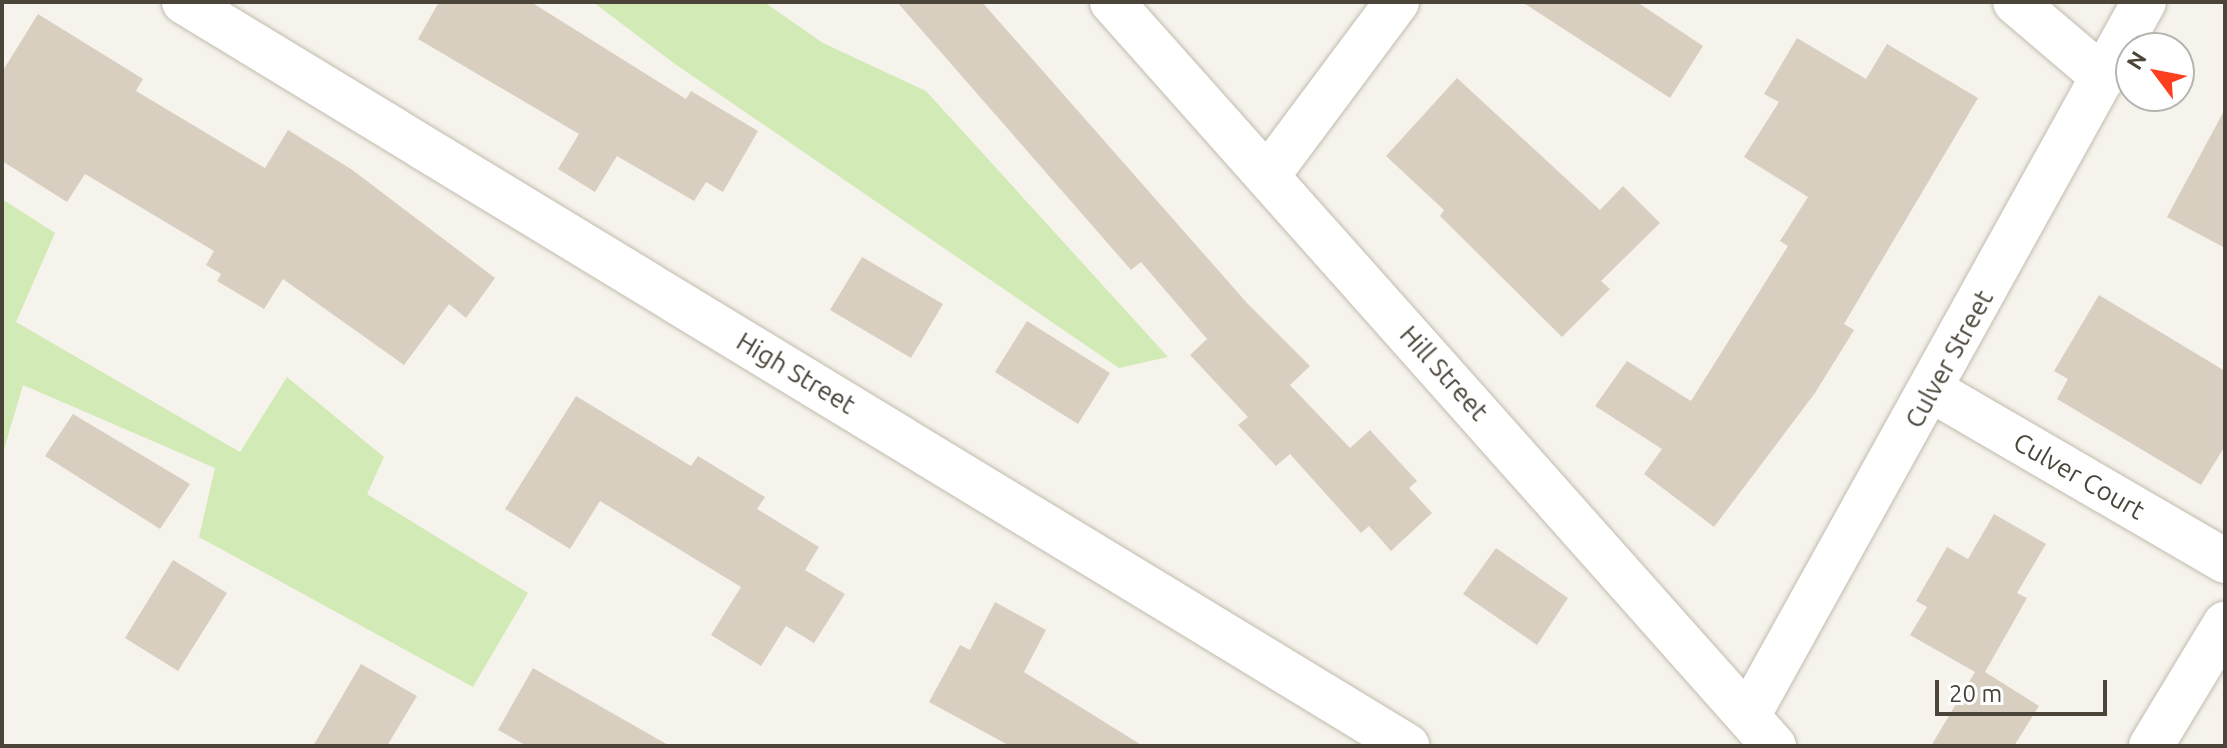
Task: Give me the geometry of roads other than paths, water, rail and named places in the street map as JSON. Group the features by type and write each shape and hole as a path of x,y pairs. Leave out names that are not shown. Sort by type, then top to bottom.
{"street":[{"name":"High Street","path":"184,2 1407,746"},
{"name":"Hill Street","path":"1112,2 1761,730"},
{"path":"1268,175 1397,2"},
{"path":"2015,2 2103,77"},
{"name":"Culver Street","path":"1761,730 1933,391 2144,2"},
{"name":"Culver Court","path":"1933,391 2225,561"},
{"path":"2151,746 2225,624"}]}
